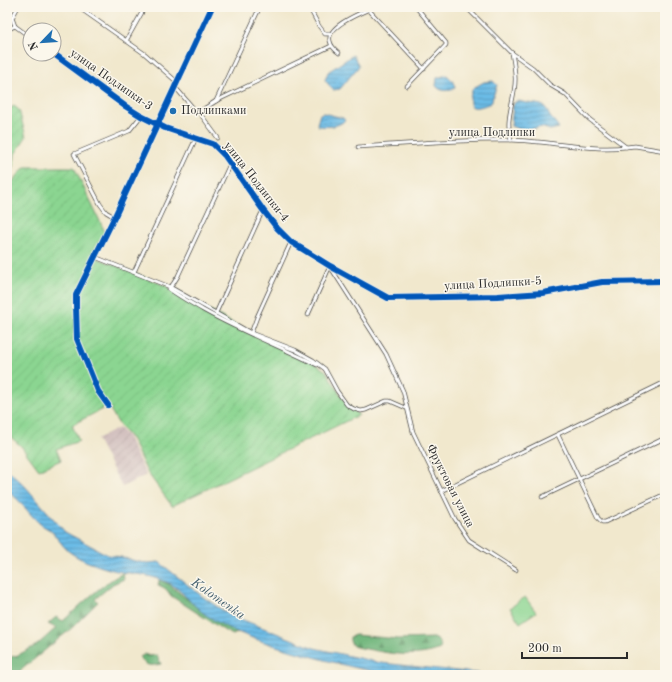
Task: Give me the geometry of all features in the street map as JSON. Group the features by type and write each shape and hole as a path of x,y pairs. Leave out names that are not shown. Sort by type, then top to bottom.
{"street":[{"path":"12,18 18,7"},
{"path":"78,7 145,54 177,82"},
{"path":"126,41 145,7"},
{"path":"108,405 98,391 77,339 76,295 115,216 212,7"},
{"path":"216,101 258,11 258,7"},
{"path":"309,7 325,34 330,34"},
{"path":"339,53 331,46 329,40 330,34 336,27 353,16 374,7"},
{"path":"407,86 446,45 446,43 416,7"},
{"path":"466,7 512,53 533,68 550,85 565,94 589,119 626,147"},
{"path":"661,7 665,10"},
{"path":"368,10 424,69"},
{"path":"7,11 12,18 14,26 22,32"},
{"path":"7,30 14,26"},
{"path":"199,112 216,101 331,46"},
{"path":"511,140 508,130 508,120 515,84 512,53"},
{"name":"улица Подлипки-3","path":"62,60 124,106 157,124"},
{"name":"улица Подлипки-4","path":"175,87 194,109 199,112 218,138"},
{"name":"улица Подлипки-3","path":"115,216 106,212 100,204 74,154 129,131 141,116"},
{"name":"улица Подлипки-4","path":"157,124 213,144 225,156 277,228 291,242 330,266"},
{"path":"134,272 196,138"},
{"name":"улица Подлипки","path":"358,147 511,140 609,148 635,146 665,150"},
{"name":"улица Подлипки-4","path":"170,287 178,276 230,164"},
{"name":"улица Подлипки-4","path":"216,313 263,210"},
{"path":"251,333 291,242"},
{"path":"95,257 170,287 251,333 295,350 313,360 326,369 337,391 347,404 354,409 361,411 366,410 390,400 407,409"},
{"path":"308,315 330,266"},
{"name":"улица Подлипки-5","path":"330,266 388,298 498,296 543,293 602,282 665,281"},
{"name":"Фруктовая улица","path":"330,266 386,354 403,391 413,432 455,519 469,540 516,570"},
{"path":"166,286 177,295 217,318 256,338 326,369"},
{"path":"441,491 665,382"},
{"path":"558,435 598,518 602,522 605,522 665,494"},
{"path":"542,497 665,438"}],"shaded area":[{"path":"119,428 128,437 146,475 122,487 97,439"}],"green space":[{"path":"14,106 19,110 26,137 15,154 14,167 7,171 7,110"},
{"path":"25,167 74,167 106,234 95,257 164,285 251,333 295,350 326,371 347,405 359,415 172,506 147,472 132,440 120,426 108,406 72,425 79,441 56,449 61,460 39,470 21,446 7,434 7,188"},
{"path":"123,573 124,579 113,584 95,599 98,602 73,627 20,671 20,675 7,675 7,658 18,655 37,645 56,628 48,624 56,617 63,621 99,589"},
{"path":"159,580 169,584 206,615 239,632 233,635 225,631 171,596 166,589 158,585"},
{"path":"525,597 536,612 520,623 510,608"},
{"path":"355,635 398,639 433,638 438,640 441,646 440,649 419,654 409,655 387,653 353,646 350,641 350,637"},
{"path":"145,654 149,656 157,655 161,664 149,665 144,663 140,657"}],"water":[{"path":"353,55 359,66 340,89 333,90 325,80 328,72"},
{"path":"447,75 453,81 455,88 442,90 436,86 437,78"},
{"path":"493,81 497,85 491,103 479,107 472,106 470,104 470,100 473,88 484,82"},
{"path":"519,101 543,106 559,128 550,130 541,127 524,131 511,126 513,106 515,102"},
{"path":"323,113 343,118 345,120 336,125 318,126 317,124 320,114"},
{"path":"7,469 24,485 65,532 108,555 139,562 159,562 203,597 228,614 314,648 381,663 496,675 395,675 382,673 289,650 236,631 206,615 179,590 169,583 152,577 104,568 78,558 65,548 51,531 39,523 16,498 7,491"}],"cycle path":[{"path":"108,405 98,391 77,339 76,295 115,216 212,7"},
{"path":"62,60 141,116 165,128 213,144 225,156 277,228 291,242 330,266 388,298 498,296 543,293 602,282 665,281"}],"place":[{"name":"Подлипками","path":"173,111"}],"water label":[{"name":"Kolomenka","path":"218,599"}]}
